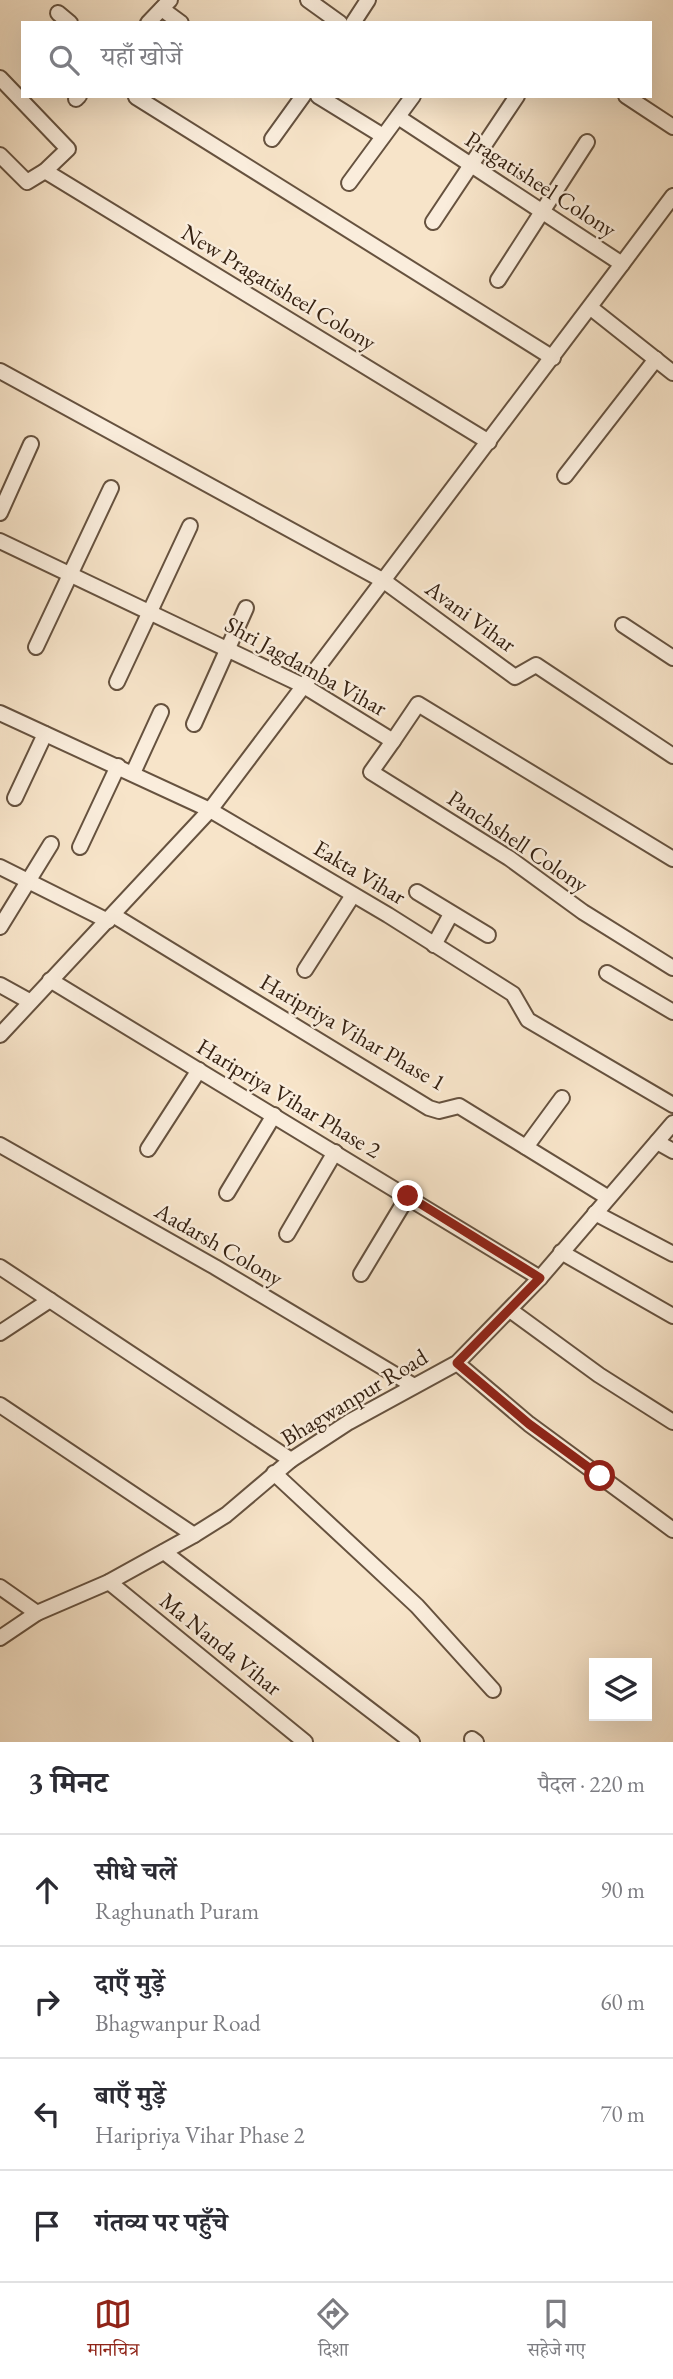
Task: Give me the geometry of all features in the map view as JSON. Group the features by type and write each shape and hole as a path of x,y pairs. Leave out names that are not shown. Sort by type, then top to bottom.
{"street":[{"path":"308,0 337,21"},
{"path":"354,21 368,0"},
{"path":"150,21 166,4 179,21"},
{"path":"0,78 68,149 45,171 27,183 0,155"},
{"path":"138,98 553,358"},
{"path":"321,98 383,136"},
{"path":"349,183 412,98"},
{"path":"433,222 516,98"},
{"path":"629,98 673,127"},
{"path":"272,139 294,99"},
{"name":"Pragatisheel Colony","path":"398,117 622,264 673,196"},
{"path":"498,280 587,142"},
{"name":"New Pragatisheel Colony","path":"45,171 489,442"},
{"path":"0,1035 210,810 622,264"},
{"path":"591,308 673,373"},
{"path":"565,476 656,359"},
{"path":"0,371 384,581"},
{"path":"0,513 31,444"},
{"path":"36,647 69,572 111,488"},
{"path":"117,682 190,527"},
{"name":"Shri Jagdamba Vihar","path":"0,541 304,686 393,741 418,704 673,859"},
{"name":"Avani Vihar","path":"384,581 515,677 536,665 673,756"},
{"path":"194,724 246,608"},
{"path":"623,625 673,658"},
{"path":"133,773 160,712"},
{"name":"Eakta Vihar","path":"0,713 210,810 513,994 528,1020 673,1105"},
{"path":"15,798 45,734"},
{"name":"Panchshell Colony","path":"393,741 371,772 509,858 583,912 673,968"},
{"path":"80,847 118,766"},
{"path":"0,927 51,844"},
{"name":"Haripriya Vihar Phase 1","path":"0,867 111,918 429,1108 439,1111 459,1106 607,1197"},
{"path":"417,892 488,935"},
{"path":"305,970 354,895"},
{"path":"434,945 451,914"},
{"path":"607,973 673,1012"},
{"name":"Haripriya Vihar Phase 2","path":"50,980 540,1278"},
{"path":"0,985 29,1001"},
{"path":"148,1149 199,1070"},
{"path":"526,1147 562,1098"},
{"path":"227,1193 274,1115"},
{"name":"Bhagwanpur Road","path":"0,1638 37,1613 109,1582 194,1535 226,1515 291,1460 457,1363 540,1278 673,1123"},
{"path":"657,1142 673,1151"},
{"name":"Aadarsh Colony","path":"0,1145 215,1267 414,1386"},
{"path":"287,1234 335,1152"},
{"path":"361,1274 408,1196"},
{"path":"595,1213 673,1254"},
{"path":"561,1252 673,1317"},
{"path":"0,1267 291,1460"},
{"path":"0,1333 50,1300"},
{"path":"510,1310 599,1375 673,1422"},
{"path":"457,1363 529,1424 673,1530"},
{"path":"0,1405 194,1535"},
{"path":"274,1473 417,1606 492,1690"},
{"path":"164,1552 412,1742"},
{"name":"Ma Nanda Vihar","path":"109,1582 305,1742"},
{"path":"0,1587 37,1613"}],"route":[{"path":"408,1196 540,1278 457,1363 529,1424 600,1476"}]}
